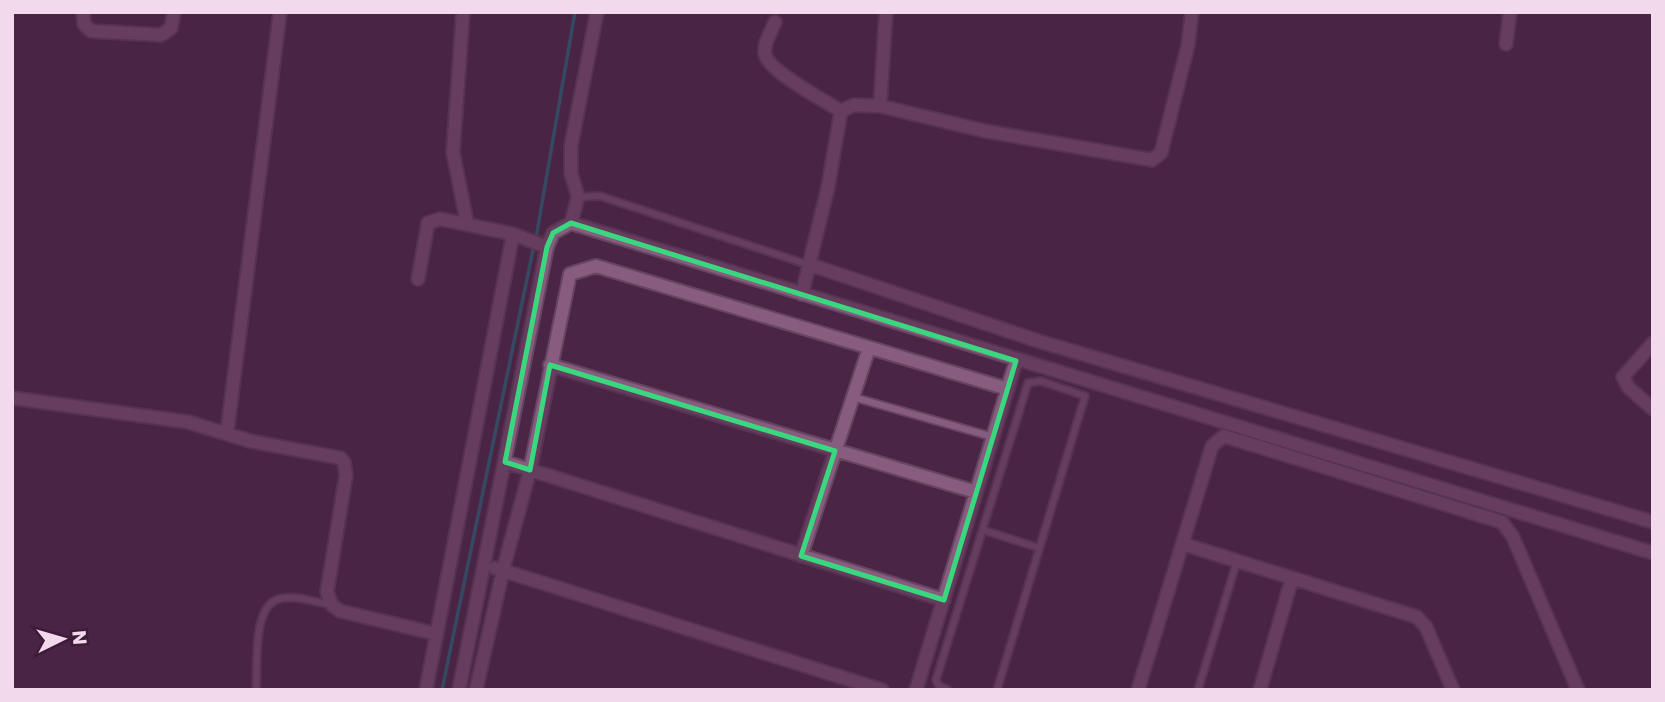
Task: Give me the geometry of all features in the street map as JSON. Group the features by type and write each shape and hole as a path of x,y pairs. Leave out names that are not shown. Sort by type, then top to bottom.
{"street":[{"path":"83,12 84,24 91,31 161,35 171,28 174,12"},
{"path":"227,433 280,12"},
{"path":"463,12 453,152 467,223"},
{"path":"459,690 505,462 543,245 553,233 571,223 578,197 571,173 571,146 597,12"},
{"path":"880,106 886,12"},
{"path":"841,111 854,105 880,106 985,131 1152,160 1161,153 1185,59 1192,12"},
{"path":"1506,44 1510,12"},
{"path":"775,22 764,49 766,58 786,75 841,111"},
{"path":"802,294 811,265 841,111"},
{"path":"418,279 428,223 440,219 467,223 543,245"},
{"path":"571,223 1016,360 1494,516 1513,537 1578,690"},
{"path":"426,690 518,236"},
{"path":"476,690 503,570 530,470 567,276 589,265 1007,389"},
{"path":"811,265 1051,345 1653,522"},
{"path":"1653,343 1623,377 1629,388 1653,409"},
{"path":"801,556 869,348"},
{"path":"916,690 1016,360"},
{"path":"550,365 976,492"},
{"path":"12,398 188,422 250,441 334,455 344,462 346,475 327,592 332,605 340,611 437,634"},
{"path":"1138,690 1212,446 1224,436 1246,436 1653,553"},
{"path":"505,462 944,600"},
{"path":"1183,544 1417,617 1426,627 1454,690"},
{"path":"484,564 882,690"},
{"path":"1263,689 1292,578"}],"lane":[{"path":"578,197 600,195 811,265"},
{"path":"948,690 938,685 936,680 1028,383 1041,381 1085,396 997,690"},
{"path":"853,397 993,437"},
{"path":"983,530 1040,548"},
{"path":"1198,690 1237,561"},
{"path":"256,690 260,619 265,607 271,601 287,597 332,605"}],"highlighted area":[{"path":"571,223 1016,361 944,600 801,556 835,451 550,365 530,470 505,462 547,247 553,233"}],"waterway":[{"path":"536,238 575,12"},
{"path":"442,690 534,245"}]}
